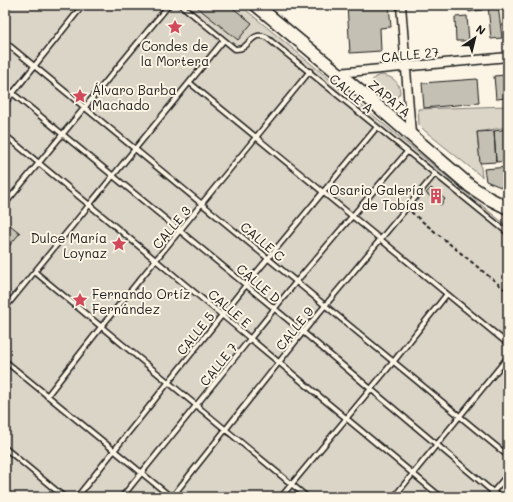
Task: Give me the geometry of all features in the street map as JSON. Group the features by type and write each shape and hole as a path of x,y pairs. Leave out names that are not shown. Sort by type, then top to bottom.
{"main road":[{"name":"ZAPATA","path":"256,5 411,134 470,186 488,198 508,208"}],"street":[{"path":"401,5 411,134"},
{"name":"CALLE 27","path":"338,73 508,57"}],"lane":[{"path":"5,104 83,5"},
{"path":"5,204 38,162 169,5"},
{"name":"CALLE A","path":"181,5 235,49 240,49 246,46 255,36 260,35 266,37 310,71 407,152 508,233"},
{"path":"5,308 224,40"},
{"name":"CALLE C","path":"5,42 508,456"},
{"name":"CALLE 3","path":"47,396 101,327 257,138 310,71"},
{"path":"190,83 508,344"},
{"name":"CALLE D","path":"5,87 303,332 499,497"},
{"name":"CALLE 5","path":"77,497 246,285 377,127"},
{"name":"CALLE E","path":"5,135 442,497"},
{"name":"CALLE 7","path":"122,497 296,282 407,152"},
{"name":"CALLE 9","path":"171,497 303,332 435,174"},
{"path":"34,272 307,497"},
{"path":"281,497 394,361 447,294"},
{"path":"394,497 508,357"},
{"path":"5,361 171,497"},
{"path":"5,448 64,497"},
{"path":"489,497 508,474"}],"path":[{"path":"407,209 508,292"}],"shaded area":[{"path":"5,5 240,5 508,227 508,497 5,497"},
{"path":"381,75 392,78 399,86 400,93 393,101 383,97 373,84 372,81 375,77"},
{"path":"508,106 508,127 477,132 482,177 419,125 418,109"}],"building":[{"path":"201,5 229,5 252,23 238,40 198,8"},
{"path":"347,5 389,5 391,27 380,28 381,51 350,53"},
{"path":"468,5 482,5 482,10 469,12"},
{"path":"488,5 498,5 502,38 491,39"},
{"path":"504,5 508,5 508,35"},
{"path":"467,16 469,41 456,41 455,17"},
{"path":"505,75 507,98 496,99 494,76"},
{"path":"477,79 479,103 424,108 422,83"},
{"path":"508,129 508,161 496,162 494,131"},
{"path":"494,131 496,162 480,163 477,132"},
{"path":"508,167 508,190 486,181 484,169"},
{"name":"Osario Galería de Tobías","path":"431,188 445,199 441,205 426,193"},
{"path":"10,225 20,233 10,245 5,241 5,232"}],"place":[{"name":"Condes de la Mortera","path":"175,27"},
{"name":"Álvaro Barba Machado","path":"80,96"},
{"name":"Osario Galería de Tobías","path":"436,196"},
{"name":"Dulce María Loynaz","path":"119,244"},
{"name":"Fernando Ortíz Fernández","path":"80,300"}]}
